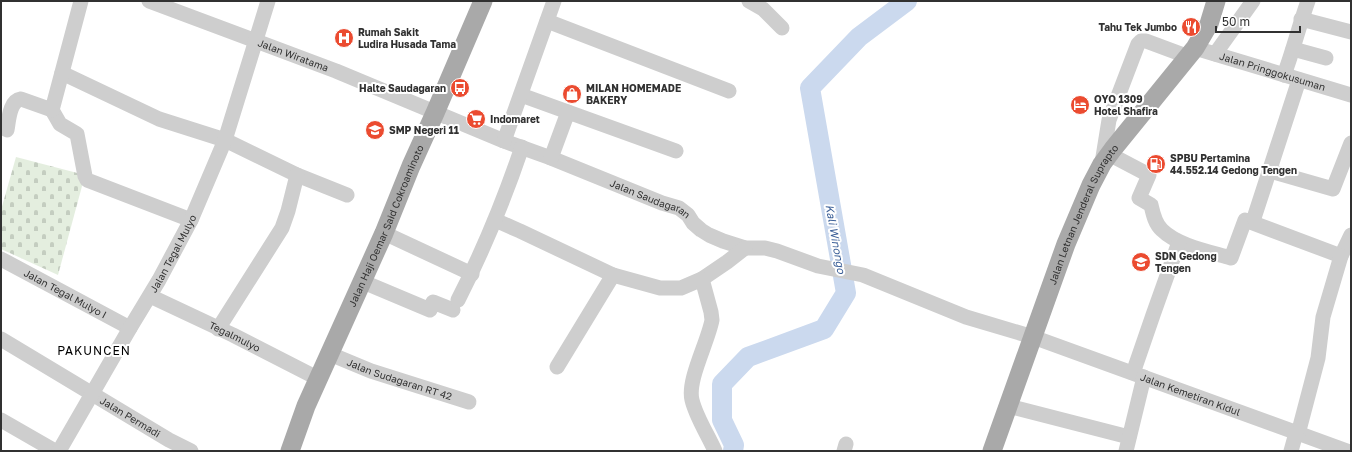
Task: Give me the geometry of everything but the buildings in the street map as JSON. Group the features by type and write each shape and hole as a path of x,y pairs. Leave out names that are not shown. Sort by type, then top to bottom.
{"main road":[{"name":"Jalan Haji Oemar Said Cokroaminoto","path":"290,451 306,406 384,233 411,166 483,1"},
{"name":"Jalan Letnan Jenderal Suprapto","path":"992,451 1066,244 1090,185 1105,159 1192,53 1209,24 1216,1"}],"street":[{"path":"52,110 81,1"},
{"name":"Jalan Wiratama","path":"149,1 336,71 435,113"},
{"name":"Jalan Tegal Mulyo","path":"60,451 92,393 150,296 191,220 225,140 268,1"},
{"path":"504,141 554,1"},
{"path":"750,1 763,9 782,28"},
{"path":"1215,54 1253,1"},
{"path":"1284,75 1308,1"},
{"path":"1301,19 1351,32"},
{"path":"547,21 729,91"},
{"name":"Jalan Pringgokusuman","path":"1105,159 1109,120 1138,44 1141,41 1192,53 1215,54 1351,95"},
{"path":"1293,49 1326,58"},
{"path":"62,73 159,119 225,140 297,175 347,195"},
{"path":"1254,218 1300,80"},
{"path":"520,95 676,151"},
{"path":"7,130 14,103 17,100 21,99 52,110 60,124 77,134 87,180 191,220"},
{"path":"551,158 568,112"},
{"name":"Jalan Saudagaran","path":"435,113 642,195 679,208 688,215 693,223 709,235 745,248 765,248 818,266 863,275"},
{"path":"1270,171 1332,189 1351,143"},
{"path":"362,282 430,310 433,302 456,305 472,274 495,220 522,147"},
{"path":"1105,159 1149,175 1139,198 1151,205 1153,216 1162,230 1179,242 1231,258 1245,220 1341,256"},
{"path":"218,329 282,228 297,175"},
{"path":"495,220 613,275 660,288 681,288 702,279 745,248"},
{"path":"384,233 472,274"},
{"path":"1291,450 1297,434 1318,358 1323,317 1341,256 1351,235"},
{"path":"1008,406 1127,444 1138,375 1152,315 1179,242"},
{"name":"Jalan Tegal Mulyo I","path":"1,258 130,328"},
{"path":"557,367 613,275"},
{"name":"Jalan Kemetiran Kidul","path":"863,275 966,317 1033,337 1347,451"},
{"path":"702,279 712,320 692,383 691,395 694,406 715,451"},
{"name":"Tegalmulyo","path":"150,296 319,379"},
{"name":"Jalan Permadi","path":"1,339 169,440 191,451"},
{"name":"Jalan Sudagaran RT 42","path":"330,354 371,371 469,402"},
{"path":"1,420 55,451"}],"green space":[{"path":"16,157 85,175 58,275 1,249 1,210"}],"waterway":[{"name":"Kali Winongo","path":"733,451 734,445 722,420 722,384 748,357 824,329 846,293 810,88 859,37 907,1"}],"place":[{"name":"Tahu Tek Jumbo","path":"1191,27"},
{"name":"Rumah Sakit Ludira Husada Tama","path":"344,38"},
{"name":"Halte Saudagaran","path":"460,88"},
{"name":"MILAN HOMEMADE BAKERY","path":"572,94"},
{"name":"OYO 1309 Hotel Shafira","path":"1080,105"},
{"name":"Indomaret","path":"476,119"},
{"name":"SMP Negeri 11","path":"375,130"},
{"name":"SPBU Pertamina 44.552.14 Gedong Tengen","path":"1156,164"},
{"name":"SDN Gedong Tengen","path":"1141,262"}],"district":[{"name":"PAKUNCEN","path":"94,350"}]}
